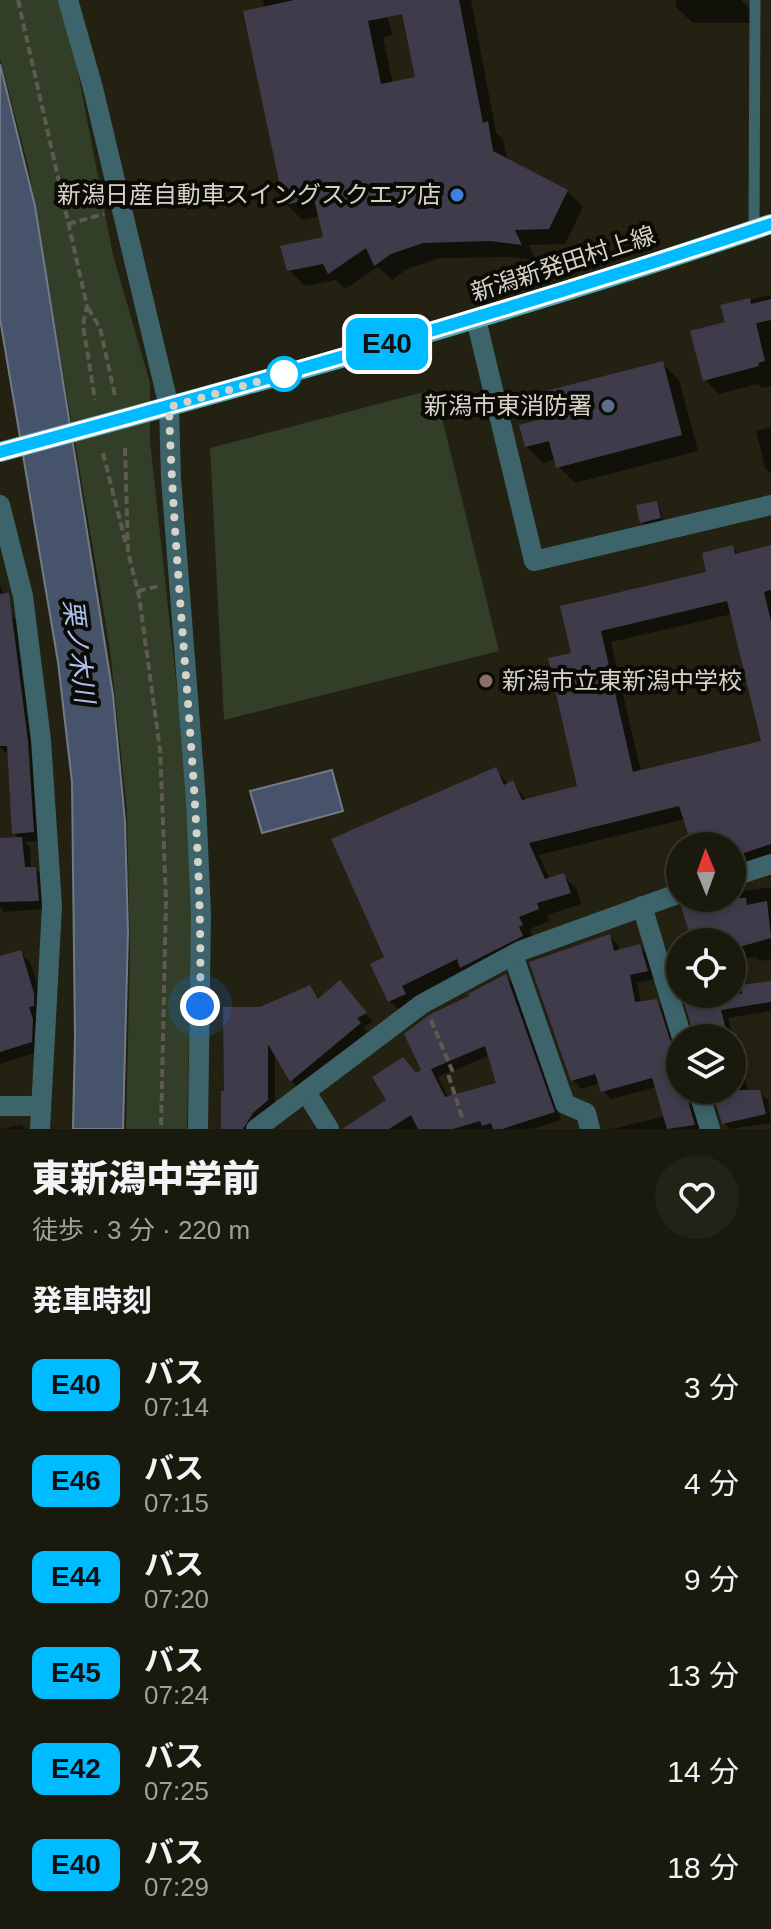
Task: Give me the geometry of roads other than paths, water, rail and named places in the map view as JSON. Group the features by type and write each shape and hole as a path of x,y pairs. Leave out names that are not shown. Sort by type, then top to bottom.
{"main road":[{"name":"新潟新発田村上線","path":"0,452 476,319 762,227"}],"street":[{"path":"68,0 93,88 169,407 171,478 196,801 201,914 198,1129"},
{"path":"476,319 534,561 771,505"},
{"path":"0,505 23,596 41,740 52,906 40,1129"},
{"path":"746,872 771,864"},
{"path":"256,1129 422,1004 513,955 666,898"},
{"path":"642,906 678,1024"},
{"path":"513,955 565,1104 586,1113 590,1129"},
{"path":"306,1092 329,1129"},
{"path":"702,1104 710,1129"},
{"path":"0,1106 40,1106"}],"lane":[{"path":"755,0 762,227"}],"water":[{"name":"栗ノ木川","path":"0,64 35,206 113,695 125,821 128,932 123,1129 73,1129 72,782 58,662 0,319"},
{"path":"332,770 343,811 262,833 250,791"}],"place":[{"name":"新潟日産自動車スイングスクエア店","path":"457,195"},
{"name":"新潟市東消防署","path":"608,406"},
{"name":"新潟市立東新潟中学校","path":"486,681"}]}
